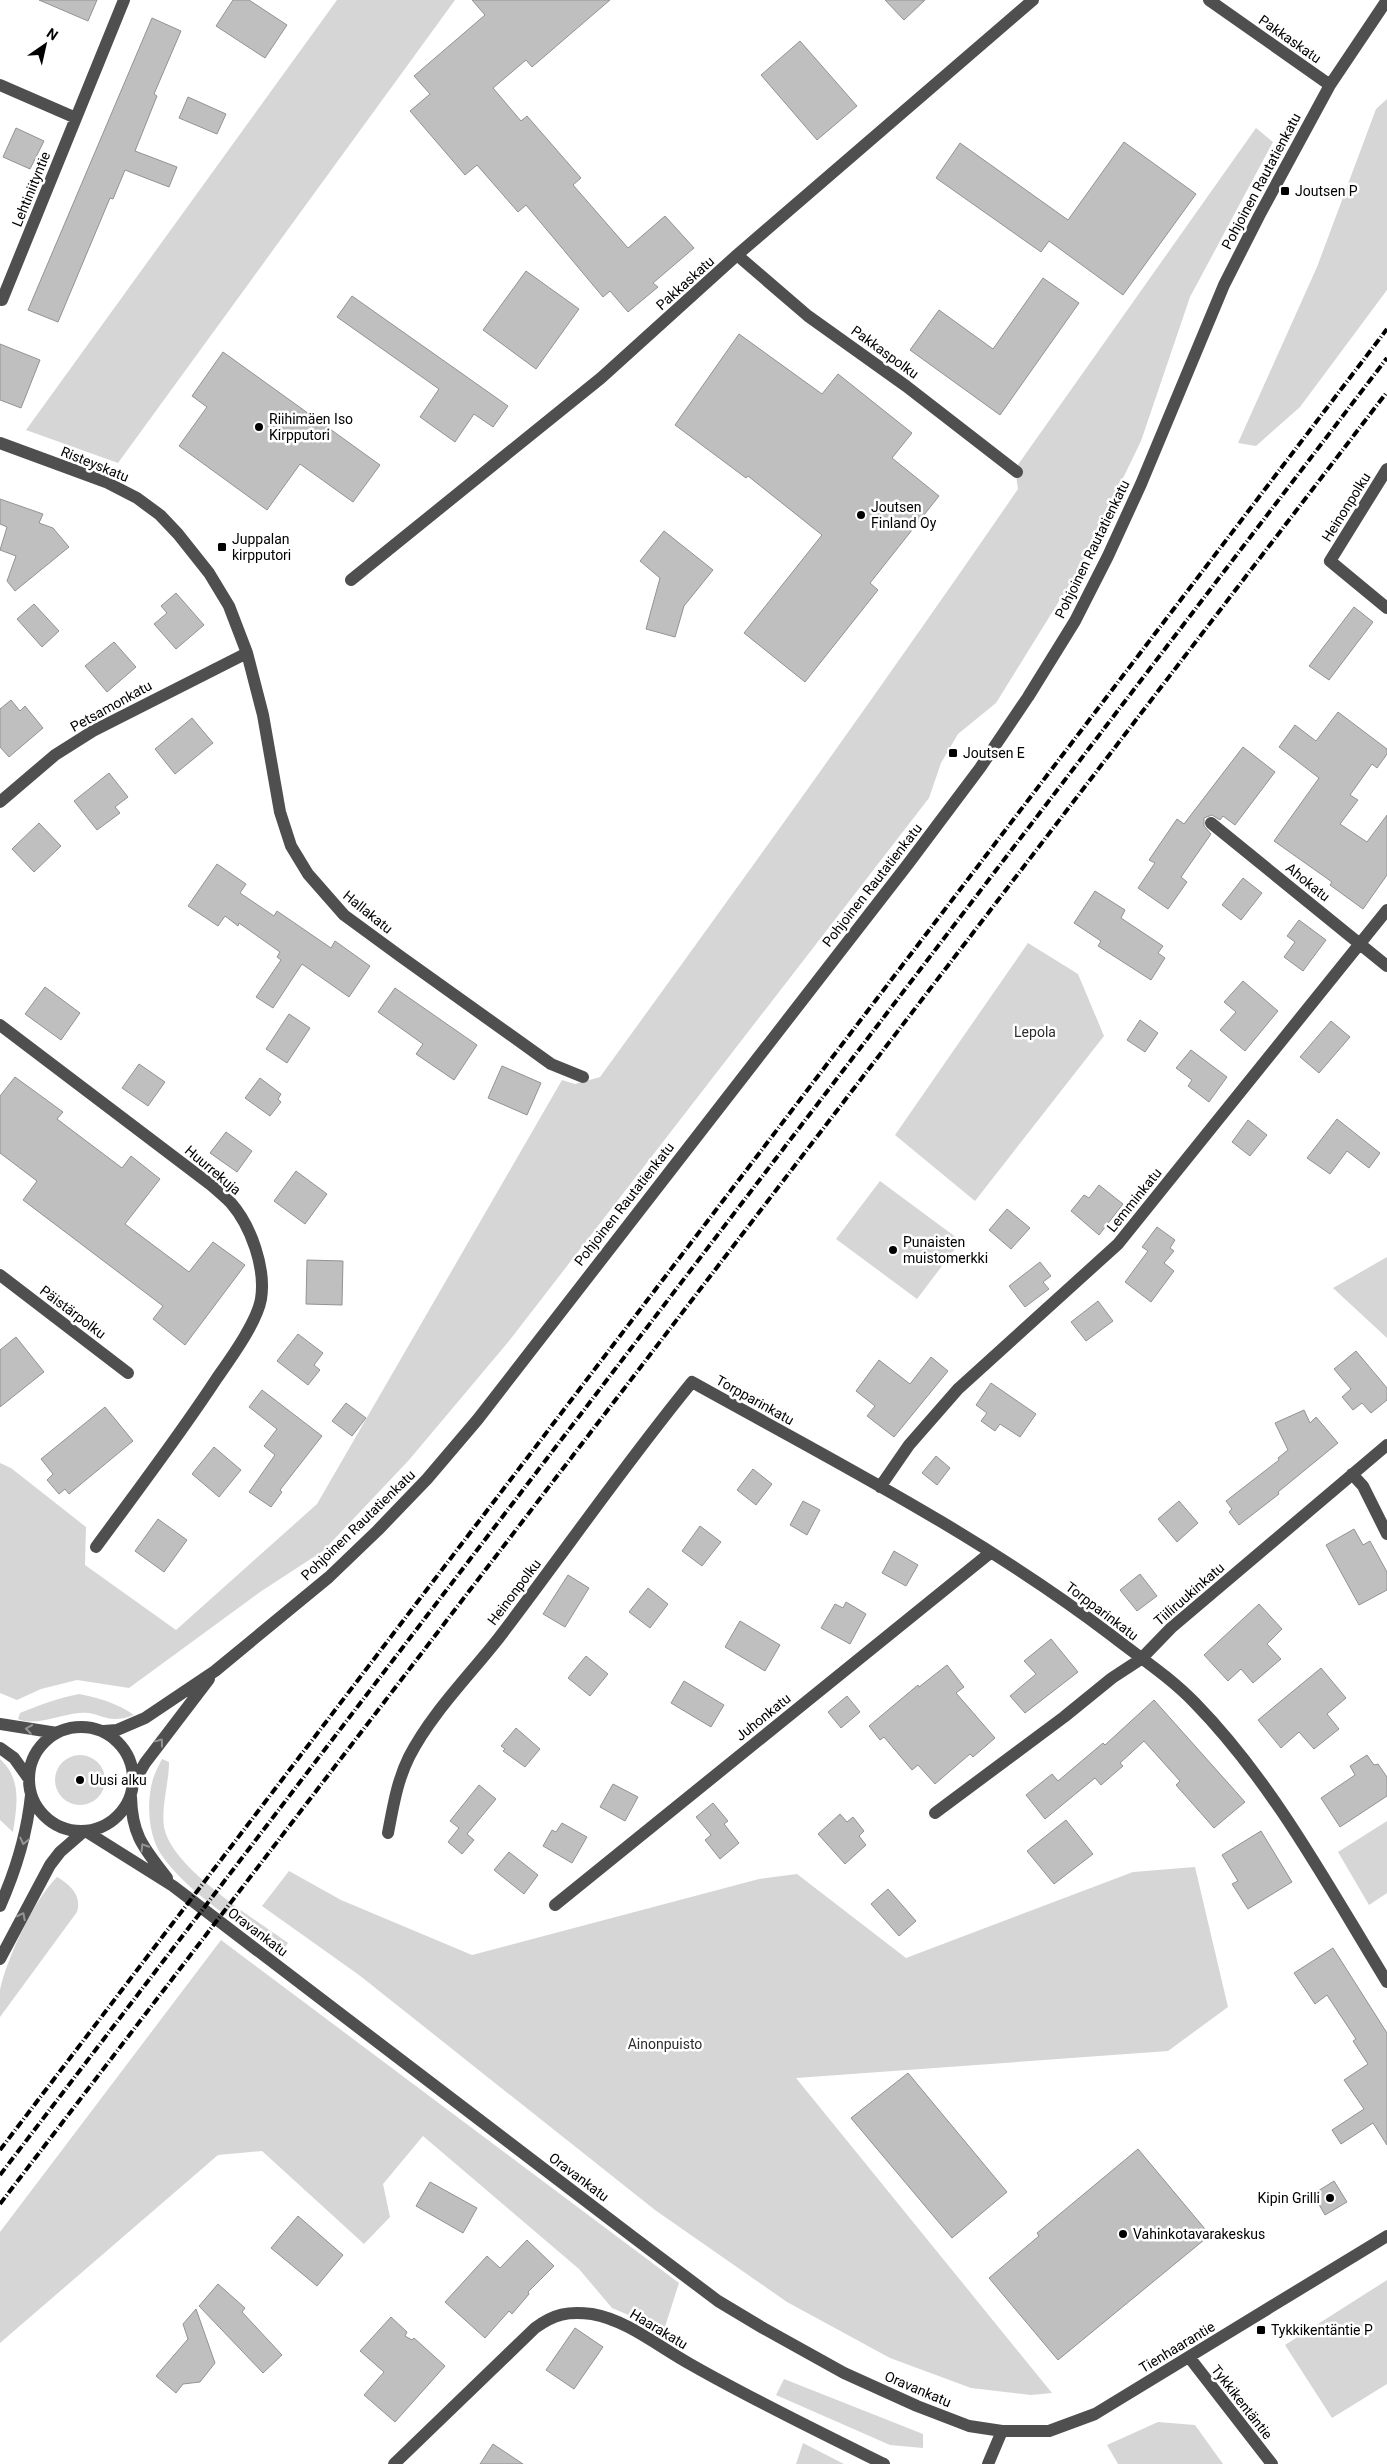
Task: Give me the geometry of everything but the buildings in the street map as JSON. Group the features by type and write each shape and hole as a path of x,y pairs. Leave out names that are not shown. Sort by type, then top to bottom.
{"street":[{"name":"Lehtiniityntie","path":"2,300 124,0"},
{"name":"Pakkaskatu","path":"351,580 601,378 737,256 1033,0"},
{"name":"Pakkaskatu","path":"1209,0 1330,85"},
{"name":"Pohjoinen Rautatienkatu","path":"104,1731 117,1730 145,1718 215,1671 329,1577 434,1472 478,1419 980,768 1075,621 1141,484 1224,285 1268,198 1330,85 1387,0"},
{"path":"0,85 76,118"},
{"name":"Pakkaspolku","path":"737,256 808,316 906,386 1016,472"},
{"name":"Risteyskatu","path":"0,443 106,482 138,498 160,515 210,573 229,606 247,653"},
{"name":"Heinonpolku","path":"1387,469 1330,561 1387,608"},
{"name":"Petsamonkatu","path":"0,802 55,755 100,727 247,653"},
{"name":"Hallakatu","path":"247,653 263,716 280,812 291,846 308,874 344,915 384,945 504,1033 551,1064 583,1077"},
{"name":"Ahokatu","path":"1211,823 1387,966"},
{"name":"Lemminkatu","path":"880,1487 909,1446 958,1389 1118,1244 1387,910"},
{"name":"Huurrekuja","path":"0,1025 211,1185 230,1203 244,1222 253,1243 260,1272 261,1299 239,1346 187,1423 96,1548"},
{"name":"Päistärpolku","path":"0,1275 128,1373"},
{"name":"Heinonpolku","path":"388,1833 398,1784 410,1756 426,1731 652,1431 692,1382"},
{"name":"Torpparinkatu","path":"692,1382 880,1487 990,1552 1069,1604 1176,1685 1197,1705 1254,1773 1282,1810 1387,1982"},
{"name":"Tiiliruukinkatu","path":"935,1813 1064,1718 1112,1678 1141,1659 1172,1628 1387,1444"},
{"path":"1352,1474 1363,1486 1387,1534"},
{"name":"Juhonkatu","path":"555,1905 990,1552"},
{"name":"Pohjoinen Rautatienkatu","path":"134,1783 149,1757 215,1671"},
{"path":"0,1724 58,1733"},
{"path":"0,1959 50,1865 64,1848 85,1832 102,1827 113,1820 122,1811 131,1796 134,1783 133,1769 122,1745 104,1731 80,1726 58,1733 45,1740 30,1764 29,1779 31,1793 36,1806 50,1820 65,1830 85,1832"},
{"path":"0,1748 14,1758 29,1779"},
{"path":"0,1906 21,1850 28,1820 31,1793"},
{"name":"Oravankatu","path":"131,1796 132,1820 136,1833 146,1851 174,1886"},
{"name":"Oravankatu","path":"85,1832 174,1886 718,2301 844,2373 917,2406 969,2426 1002,2431"},
{"name":"Tienhaarantie","path":"1002,2431 1049,2431 1096,2414 1387,2236"},
{"name":"Haarakatu","path":"394,2464 535,2328 551,2317 570,2313 593,2314 618,2322 691,2365 884,2464"},
{"name":"Tykkikentäntie","path":"1189,2357 1272,2464"},
{"path":"988,2464 1002,2431"}],"green space":[{"path":"337,0 455,0 118,463 26,430"},
{"path":"1387,99 1387,290 1300,407 1256,446 1238,443 1317,267 1376,109"},
{"path":"1256,128 1273,142 1190,297 1141,441 1079,569 996,703 958,734 941,763 929,798 509,1341 409,1460 323,1551 260,1592 129,1688 77,1680 41,1689 17,1700 0,1693 0,1463 11,1468 86,1527 85,1565 176,1630 317,1504 562,1080 575,1084 600,1077 967,563 1018,489 1015,469"},
{"name":"Lepola","path":"1028,943 1078,974 1104,1036 975,1201 895,1135"},
{"path":"880,1181 961,1241 917,1299 836,1239"},
{"path":"1387,1257 1387,1338 1333,1288"},
{"path":"79,1694 108,1702 134,1715 110,1719 94,1714 80,1713 33,1722 18,1719 20,1713"},
{"path":"80,1755 90,1757 98,1762 103,1770 105,1780 103,1790 98,1798 90,1803 80,1805 70,1803 62,1798 57,1790 55,1780 57,1770 62,1762 70,1757"},
{"path":"0,1759 12,1775 15,1784 16,1812 13,1832 0,1820"},
{"path":"162,1759 169,1762 163,1819 170,1843 182,1859 216,1891 288,1943 280,1954 188,1885 158,1849 151,1830 149,1809 153,1779"},
{"path":"1387,1821 1387,1893 1369,1905 1338,1852"},
{"name":"Ainonpuisto","path":"1195,1867 1228,2007 1168,2051 796,2078 1052,2393 1031,2395 971,2388 890,2358 787,2302 655,2210 359,1975 262,1906 289,1871 341,1900 472,1955 759,1879 797,1874 906,1958 1133,1872"},
{"path":"57,1877 71,1887 77,1896 77,1912 0,2017 0,1990 8,1963 31,1914 48,1887"},
{"path":"221,1940 679,2283 664,2330 612,2308 579,2269 423,2136 383,2184 390,2217 364,2244 262,2151 218,2155 0,2343 0,2232"},
{"path":"1387,2280 1387,2384 1332,2418 1285,2345"},
{"path":"784,2379 923,2434 923,2448 890,2445 776,2395"},
{"path":"1158,2422 1195,2425 1223,2464 1118,2464 1107,2445"},
{"path":"803,2443 844,2464 796,2464"}],"railway":[{"path":"0,2150 1387,329"},
{"path":"0,2175 1387,358"},
{"path":"0,2204 1387,392"}],"place":[{"name":"Joutsen P","path":"1285,191"},
{"name":"Riihimäen Iso Kirpputori","path":"259,427"},
{"name":"Joutsen Finland Oy","path":"861,515"},
{"name":"Juppalan kirpputori","path":"222,547"},
{"name":"Joutsen E","path":"953,753"},
{"name":"Punaisten muistomerkki","path":"893,1250"},
{"name":"Uusi alku","path":"80,1780"},
{"name":"Kipin Grilli","path":"1330,2198"},
{"name":"Vahinkotavarakeskus","path":"1123,2234"},
{"name":"Tykkikentäntie P","path":"1261,2330"}]}
